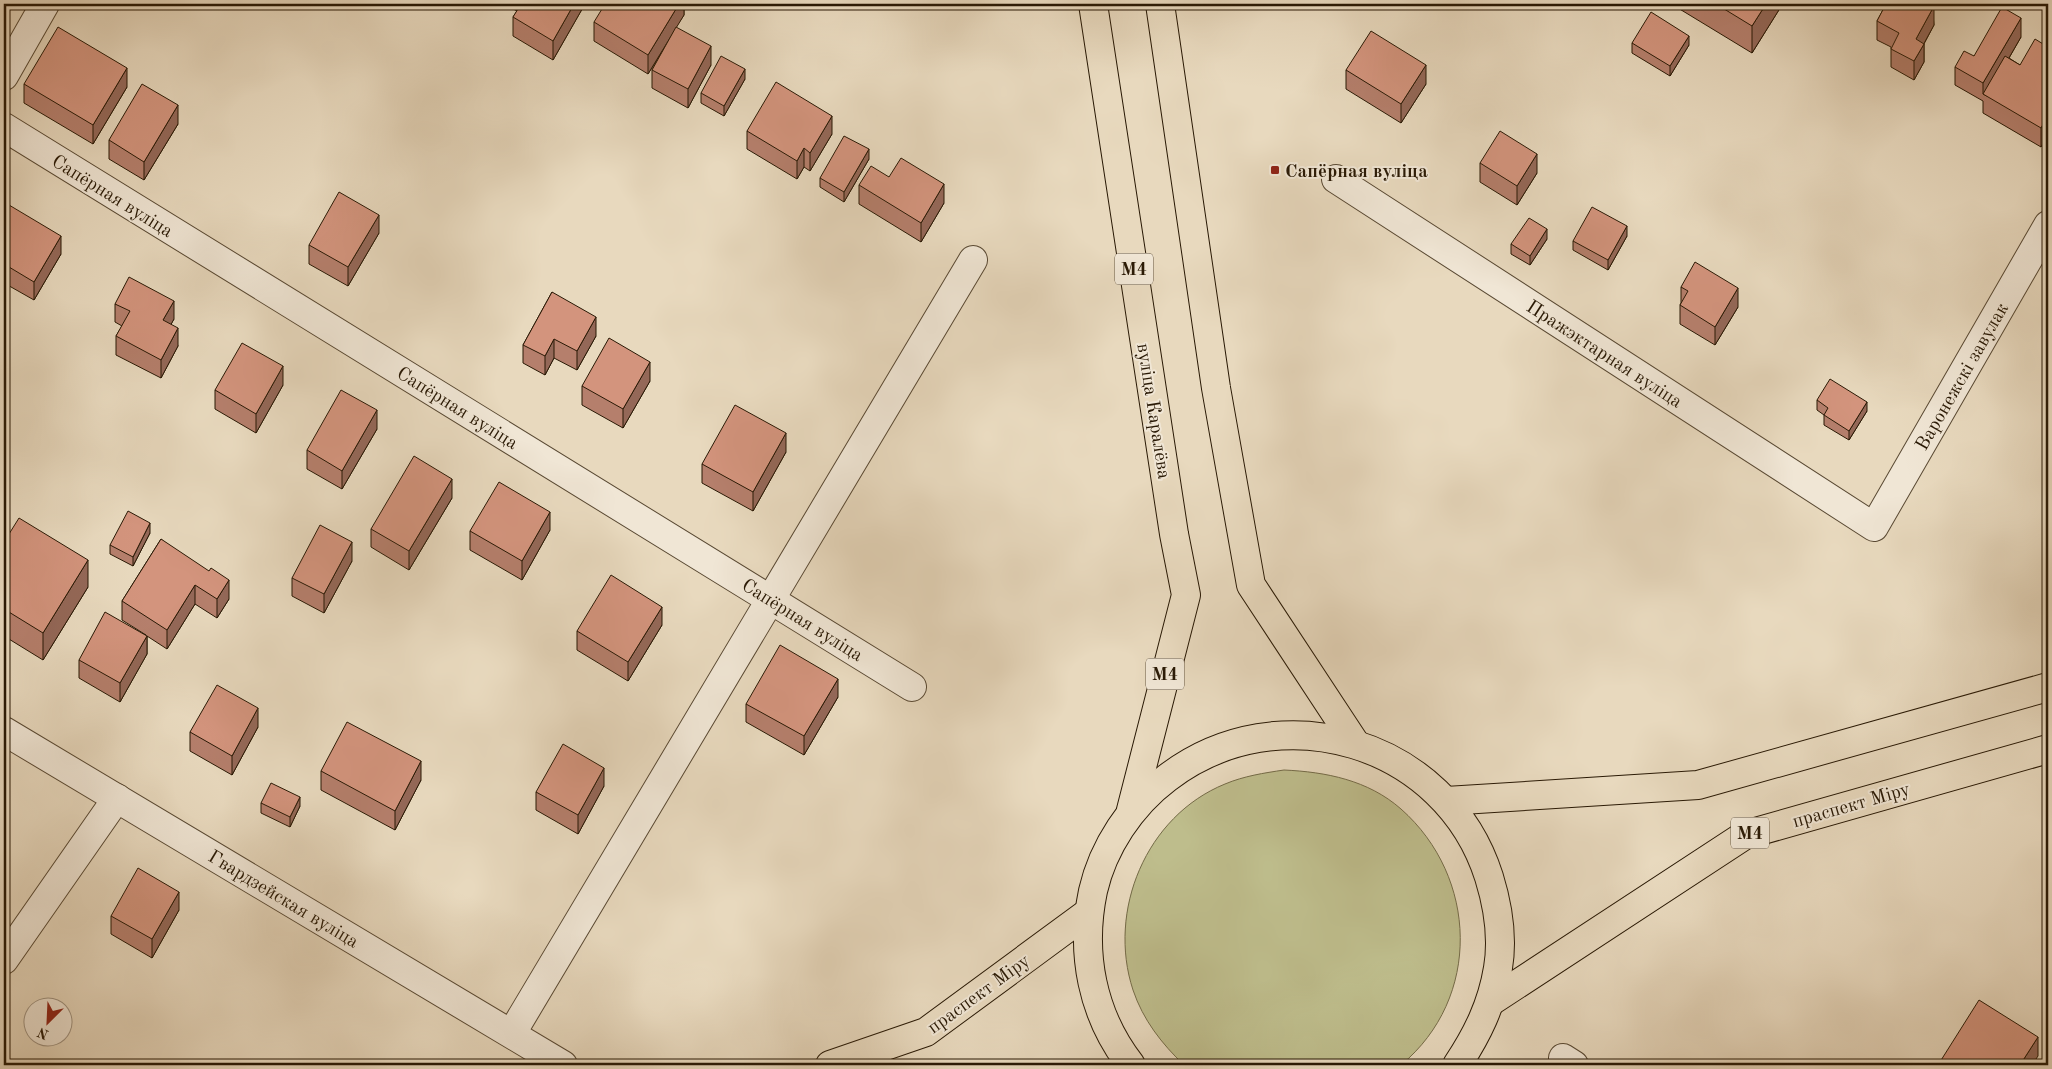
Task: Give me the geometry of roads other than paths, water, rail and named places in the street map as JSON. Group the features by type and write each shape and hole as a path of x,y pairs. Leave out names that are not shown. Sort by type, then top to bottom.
{"main road":[{"name":"вуліца Каралёва","path":"1093,4 1174,534 1186,595 1130,814"},
{"path":"1160,4 1216,388 1251,585 1355,744"},
{"path":"1446,800 1698,785 2048,687"},
{"path":"1131,1065 1119,1050 1103,1019 1092,984 1087,949 1089,912 1096,878 1110,845 1130,814 1154,788 1182,766 1214,749 1248,739 1284,734 1320,736 1355,744 1389,757 1419,777 1446,800 1472,837 1484,861 1495,896 1500,931 1498,967 1490,1002 1476,1035 1457,1065"},
{"name":"праспект Міру","path":"1490,1002 1745,835 2048,749"},
{"name":"праспект Міру","path":"830,1065 926,1032 1089,912"}],"street":[{"path":"4,76 45,4"},
{"name":"Сапёрная вуліца","path":"4,127 912,687"},
{"name":"Пражэктарная вуліца","path":"1336,179 1874,527"},
{"name":"Варонежскі завулак","path":"1874,527 2048,225"},
{"path":"512,1033 772,600 973,260"},
{"name":"Гвардзейская вуліца","path":"4,731 563,1065"},
{"path":"4,960 117,798"}],"place":[{"name":"Сапёрная вуліца","path":"1275,170"}]}
